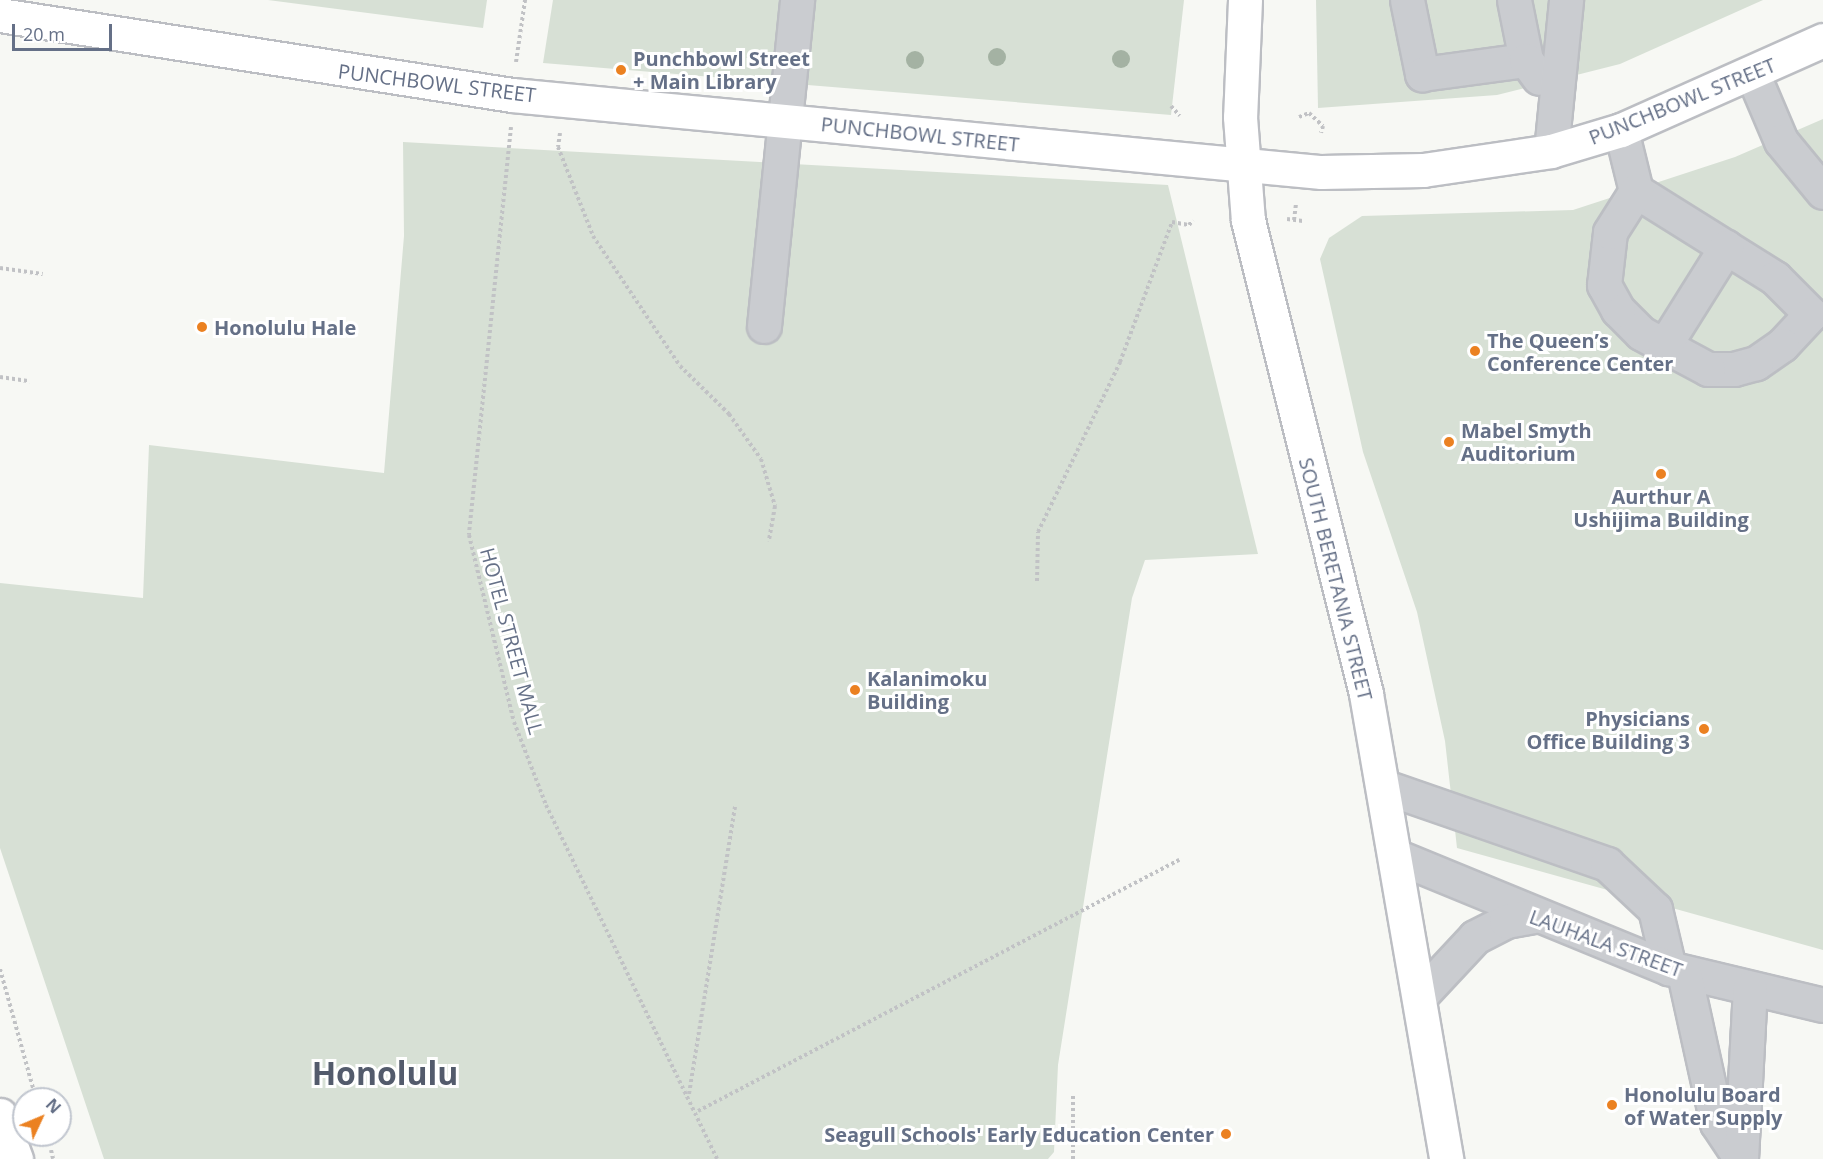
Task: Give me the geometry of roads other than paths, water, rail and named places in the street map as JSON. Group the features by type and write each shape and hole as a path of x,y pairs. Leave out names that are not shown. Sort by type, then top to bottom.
{"main road":[{"name":"SOUTH BERETANIA STREET","path":"1245,0 1240,166 1256,258 1385,788 1421,995 1446,1159"},
{"name":"PUNCHBOWL STREET","path":"0,15 383,78 564,100 1240,166 1423,170 1551,151 1621,130 1753,75 1823,40"},
{"path":"0,1114 16,1159"}],"street":[{"path":"764,326 797,0"},
{"path":"1407,0 1422,74 1527,60"},
{"path":"1514,0 1527,60 1554,95"},
{"path":"1551,151 1554,95 1566,0"},
{"path":"1753,75 1781,141 1823,192"},
{"path":"1621,130 1636,191 1775,278 1811,314 1782,345 1756,363 1734,369 1708,369 1641,333 1618,310 1604,285 1610,232 1636,191"},
{"path":"1664,346 1726,247"},
{"path":"1385,788 1607,864 1655,909 1676,971 1717,1124 1741,1159"},
{"name":"LAUHALA STREET","path":"1398,857 1533,916 1676,971 1823,1005"},
{"path":"1421,995 1475,937 1506,921 1533,916"},
{"path":"1741,1159 1750,988"}],"place":[{"name":"Punchbowl Street + Main Library","path":"621,70"},
{"name":"Honolulu Hale","path":"202,327"},
{"name":"The Queen’s Conference Center","path":"1475,351"},
{"name":"Mabel Smyth Auditorium","path":"1449,442"},
{"name":"Aurthur A Ushijima Building","path":"1661,474"},
{"name":"Kalanimoku Building","path":"855,690"},
{"name":"Physicians Office Building 3","path":"1704,729"},
{"name":"Honolulu Board of Water Supply","path":"1612,1105"},
{"name":"Seagull Schools' Early Education Center","path":"1226,1134"}],"district":[{"name":"Honolulu","path":"385,1073"}]}
